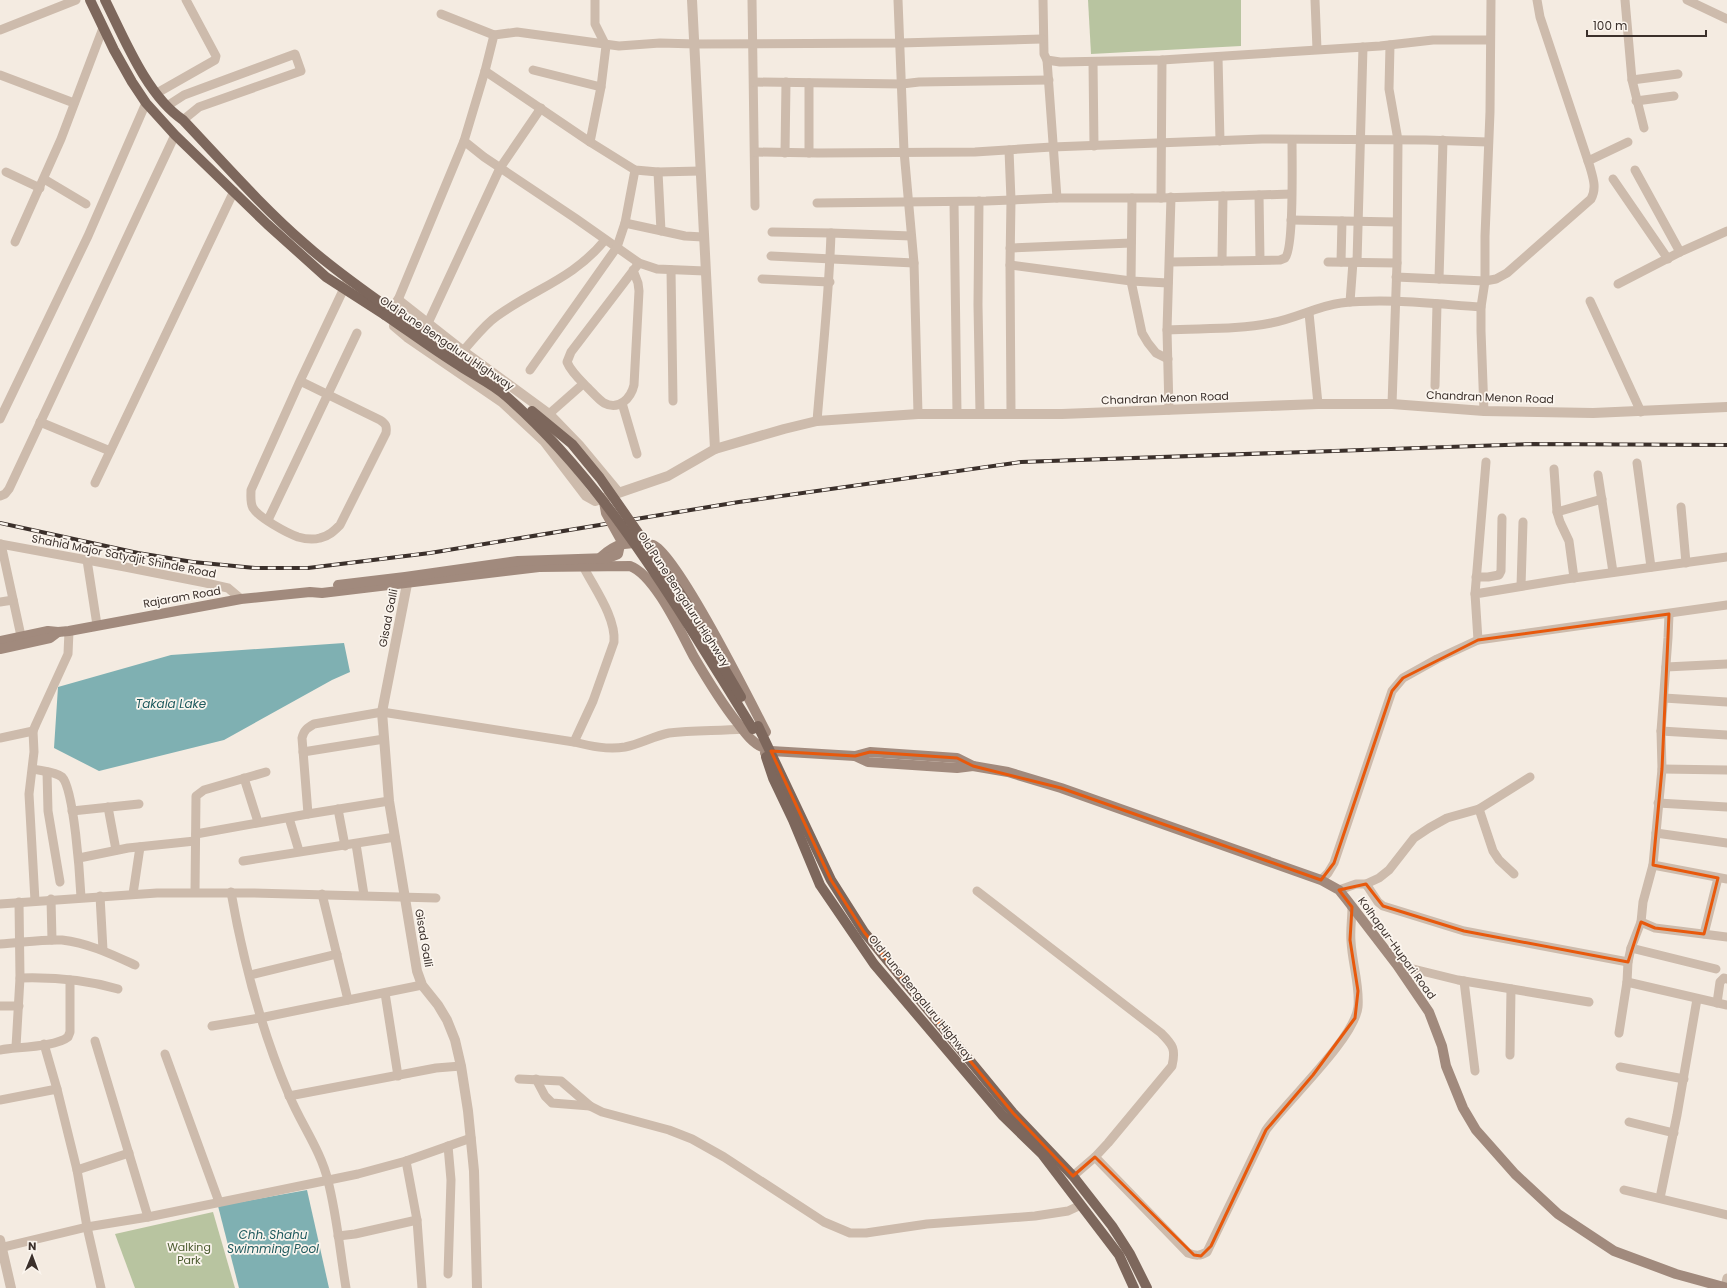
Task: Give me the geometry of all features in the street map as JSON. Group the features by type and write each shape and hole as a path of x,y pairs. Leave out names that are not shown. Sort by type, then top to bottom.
{"main road":[{"name":"Old Pune Bengaluru Highway","path":"90,0 132,82 146,103 175,135 267,224 326,277 346,284"},
{"name":"Old Pune Bengaluru Highway","path":"105,0 144,76 167,106 183,120 274,216 313,251 346,284 510,390 572,444 600,478 682,596 755,728 831,880 864,932 1013,1113 1073,1176 1116,1232 1130,1254 1147,1288"},
{"name":"Old Pune Bengaluru Highway","path":"391,313 504,394 535,422 558,446 604,502 644,557 755,728"},
{"path":"310,592 321,587 518,561 608,558 618,554 622,540 606,513 604,502"},
{"path":"588,566 602,555 627,542 654,545 664,553 697,603 767,735 766,749"},
{"path":"310,592 322,593 407,584 539,567 630,566 637,568 644,574 669,611 694,658 722,703 755,744 766,749 855,756 868,762 957,768 973,766 1008,772 1061,788 1321,880 1339,890"},
{"name":"Rajaram Road","path":"0,641 48,631 58,632 241,599 310,592"},
{"name":"Rajaram Road","path":"0,649 50,638 58,632"},
{"name":"Old Pune Bengaluru Highway","path":"766,749 773,778 793,820 820,885 874,964 1003,1116 1042,1154 1120,1255 1134,1288"},
{"name":"Kolhapur-Hupari Road","path":"1339,890 1397,965 1429,1012 1442,1046 1446,1066 1463,1108 1476,1130 1534,1193 1558,1214 1614,1251 1676,1274 1726,1284"}],"street":[{"path":"0,30 76,0"},
{"path":"157,93 214,60 216,56 186,0"},
{"path":"590,142 601,87 606,46 595,24 595,0"},
{"path":"692,0 714,450"},
{"path":"752,0 755,206"},
{"path":"898,0 904,151 914,263 918,414"},
{"path":"1043,0 1042,39 1044,54 1047,60 1049,80 1052,147 1057,198"},
{"path":"1315,0 1317,49"},
{"path":"1484,411 1481,367 1481,307 1485,281 1491,0"},
{"path":"1396,277 1485,281 1496,280 1508,273 1592,198 1594,186 1588,161 1540,17 1537,0"},
{"path":"1626,0 1632,80 1636,101 1644,128"},
{"path":"1687,0 1727,19"},
{"path":"441,14 494,35 517,32 591,42 606,46 660,43 900,43 1042,39"},
{"path":"15,242 44,179 103,28"},
{"path":"391,313 398,300 464,141 494,35"},
{"path":"1047,60 1060,62 1162,60 1390,45 1433,40 1490,40"},
{"path":"1390,45 1389,89 1398,140 1396,222 1397,263 1392,404"},
{"path":"1350,302 1358,222 1362,47"},
{"path":"167,106 184,95 295,54 301,71 199,107 183,120"},
{"path":"1218,56 1220,141"},
{"path":"1161,198 1162,60"},
{"path":"1092,62 1094,146"},
{"path":"533,70 601,87"},
{"path":"485,71 590,142 635,170 658,172 700,171"},
{"path":"1632,80 1678,74"},
{"path":"0,75 74,103"},
{"path":"754,82 902,84 919,82 1049,80"},
{"path":"785,153 786,82"},
{"path":"809,83 809,153"},
{"path":"1636,101 1674,96"},
{"path":"0,419 3,405 88,236 146,103"},
{"path":"428,323 500,168 541,108"},
{"path":"0,496 5,494 9,489 175,135"},
{"path":"754,152 933,152 1220,141 1292,140 1443,140 1488,142"},
{"path":"1170,262 1280,260 1288,256 1291,220 1292,140"},
{"path":"1440,279 1443,140"},
{"path":"464,141 500,168 617,247 636,267 639,291 634,385 632,394 628,399 622,403 612,405 604,403 583,384 567,362 568,357 636,267"},
{"path":"1588,161 1628,142"},
{"path":"1009,150 1011,413"},
{"path":"530,370 617,247 625,223 635,170"},
{"path":"1635,170 1680,252"},
{"path":"6,172 40,188"},
{"path":"658,172 661,231"},
{"path":"44,179 86,204"},
{"path":"1614,179 1668,259"},
{"path":"94,484 234,191"},
{"path":"817,203 954,202 1057,198 1161,198 1291,194"},
{"path":"1259,195 1260,260"},
{"path":"1222,261 1223,196"},
{"path":"1169,410 1167,330 1171,197"},
{"path":"1132,198 1131,281 1142,333 1148,344 1156,353 1168,359"},
{"path":"978,201 980,413"},
{"path":"954,202 957,413"},
{"path":"1291,220 1396,222"},
{"path":"1340,262 1342,221"},
{"path":"625,223 684,236 703,237"},
{"path":"1618,284 1680,252 1727,231"},
{"path":"772,232 911,236"},
{"path":"818,421 825,321 830,282 831,233"},
{"path":"463,352 497,316 564,277 596,251 605,240"},
{"path":"1010,248 1131,243"},
{"path":"771,256 914,263"},
{"path":"1328,262 1397,263"},
{"path":"1010,265 1131,281 1168,283"},
{"path":"636,267 705,271"},
{"path":"671,270 673,401"},
{"path":"762,279 830,282"},
{"path":"300,381 385,423 386,427 386,433 340,525 330,535 319,539 297,537 260,516 253,508 250,501 251,490 300,381 346,284"},
{"path":"398,300 463,352 549,414 579,445 618,492"},
{"path":"1590,301 1641,412"},
{"path":"1167,330 1268,324 1289,320 1327,306 1350,302 1396,302 1481,307"},
{"path":"1435,386 1436,304"},
{"name":"Chandran Menon Road","path":"391,313 389,322 407,337 502,402 544,441 589,499 595,501 668,476 714,450 784,429 818,421 918,414 1062,414 1318,404 1392,404 1484,411 1593,413 1727,407"},
{"path":"1309,313 1318,404"},
{"path":"268,520 357,333"},
{"path":"549,414 583,384"},
{"path":"622,403 637,454"},
{"path":"40,422 110,451"},
{"path":"1478,640 1474,594 1486,462"},
{"path":"1637,463 1651,567"},
{"path":"1554,469 1557,512 1569,541 1574,578"},
{"path":"1598,475 1614,572"},
{"path":"1557,512 1602,499"},
{"path":"1681,507 1686,562"},
{"path":"1476,577 1499,575 1501,571 1502,518"},
{"path":"1521,586 1523,522"},
{"path":"1,544 21,636"},
{"name":"Shahid Major Satyajit Shinde Road","path":"1,544 228,588 241,599"},
{"path":"1474,594 1614,572 1727,557"},
{"path":"87,560 97,625"},
{"path":"574,742 593,701 614,642 614,633 610,618 588,566"},
{"name":"Gisad Galli","path":"407,584 382,712 389,801 414,956 422,985 438,1005 447,1020 455,1040 461,1066 471,1138 475,1195 477,1288"},
{"path":"0,602 13,600"},
{"path":"1321,880 1328,873 1334,863 1392,691 1404,678 1437,659 1478,640 1727,605"},
{"path":"1619,1033 1627,982 1628,962 1631,948 1641,922 1643,902 1653,864 1662,769 1661,731 1669,614"},
{"path":"35,901 29,794 34,752 32,730 68,654 69,630"},
{"path":"1666,667 1727,664"},
{"path":"1664,698 1727,702"},
{"path":"308,814 303,752 303,732 314,724 382,712 592,746 613,748 626,746 669,733 743,729"},
{"path":"0,738 32,730"},
{"path":"1661,731 1727,735"},
{"path":"303,752 384,739"},
{"path":"33,769 56,773 66,782 79,858 81,897"},
{"path":"1662,769 1727,770"},
{"path":"47,772 48,811 60,882"},
{"path":"195,892 195,802 199,793 266,772"},
{"path":"1339,890 1356,884 1366,884 1379,878 1389,870 1414,838 1447,818 1479,809 1530,777"},
{"path":"244,778 258,822"},
{"path":"79,858 116,850 196,837 258,822 389,801"},
{"path":"1658,803 1727,807"},
{"path":"72,811 139,804"},
{"path":"108,807 116,850"},
{"path":"338,809 345,846"},
{"path":"1479,809 1493,850 1499,860 1514,874"},
{"path":"289,818 299,851"},
{"path":"1656,833 1727,844"},
{"path":"243,861 395,837"},
{"path":"356,844 364,895"},
{"path":"133,894 140,847"},
{"path":"1653,864 1723,878 1704,934"},
{"path":"1366,884 1378,902 1383,906 1464,931 1628,962"},
{"path":"977,891 1161,1033 1174,1049 1172,1066 1095,1157 1073,1176"},
{"path":"0,904 81,897 195,892 364,895 436,898"},
{"path":"231,892 237,925 260,1018 289,1096 322,1162 328,1180 346,1288"},
{"path":"322,894 348,1000"},
{"path":"100,896 103,950"},
{"path":"51,900 52,940"},
{"path":"16,1047 20,978 19,902"},
{"path":"1095,1157 1188,1253 1194,1256 1201,1256 1208,1252 1266,1130 1342,1039 1355,1018 1358,1008 1358,990 1350,940 1349,904"},
{"path":"1641,922 1655,928 1727,937"},
{"path":"0,944 52,940 82,944 103,950 135,965"},
{"path":"1631,948 1716,969"},
{"path":"250,975 337,954"},
{"path":"1397,965 1464,981 1589,1002"},
{"path":"20,978 70,980 98,984 118,989"},
{"path":"1717,1003 1720,982 1727,979"},
{"path":"0,1050 61,1042 68,1037 70,980"},
{"path":"1464,981 1475,1071"},
{"path":"1627,982 1727,1005"},
{"path":"212,1026 260,1018 422,985"},
{"path":"1510,1055 1511,989"},
{"path":"384,993 398,1076"},
{"path":"1660,1198 1674,1133 1697,999"},
{"path":"0,1006 18,1006"},
{"path":"95,1041 148,1217"},
{"path":"44,1044 77,1170 86,1227 101,1288"},
{"path":"165,1054 219,1202"},
{"path":"289,1096 436,1068 461,1066"},
{"path":"1620,1067 1684,1079"},
{"path":"519,1079 561,1081 590,1106 602,1112 669,1130 692,1139 724,1157 824,1222 850,1233 866,1233 927,1224 1035,1216 1068,1211 1081,1205"},
{"path":"536,1079 544,1096 552,1103 590,1106"},
{"path":"0,1100 57,1089"},
{"path":"1629,1122 1674,1133"},
{"path":"11,1288 0,1245 86,1227 148,1217 328,1180 406,1161 471,1138"},
{"path":"448,1146 451,1180 448,1274"},
{"path":"77,1170 129,1153"},
{"path":"406,1161 417,1220 422,1288"},
{"path":"1624,1190 1727,1215"},
{"path":"338,1236 355,1234 417,1220"}],"highlighted area":[{"path":"1669,614 1662,769 1653,865 1718,878 1704,934 1655,928 1641,922 1628,962 1464,931 1383,906 1366,884 1339,890 1352,907 1350,940 1358,991 1355,1018 1313,1075 1266,1130 1211,1246 1201,1256 1194,1255 1095,1157 1073,1176 1013,1113 864,932 831,880 771,751 855,756 870,752 957,758 973,766 1061,788 1321,880 1334,863 1392,691 1403,678 1478,640"}],"green space":[{"path":"1088,0 1241,0 1241,46 1091,54"},
{"name":"Walking Park","path":"213,1212 235,1288 135,1288 115,1234"}],"water":[{"name":"Takala Lake","path":"344,643 350,672 332,680 224,740 99,771 54,748 58,687 171,655"},
{"name":"Chh. Shahu Swimming Pool","path":"307,1190 329,1288 239,1288 218,1206"}],"railway":[{"path":"0,523 138,553 193,562 255,568 308,568 430,553 739,502 1021,462 1530,444 1727,445"}]}
